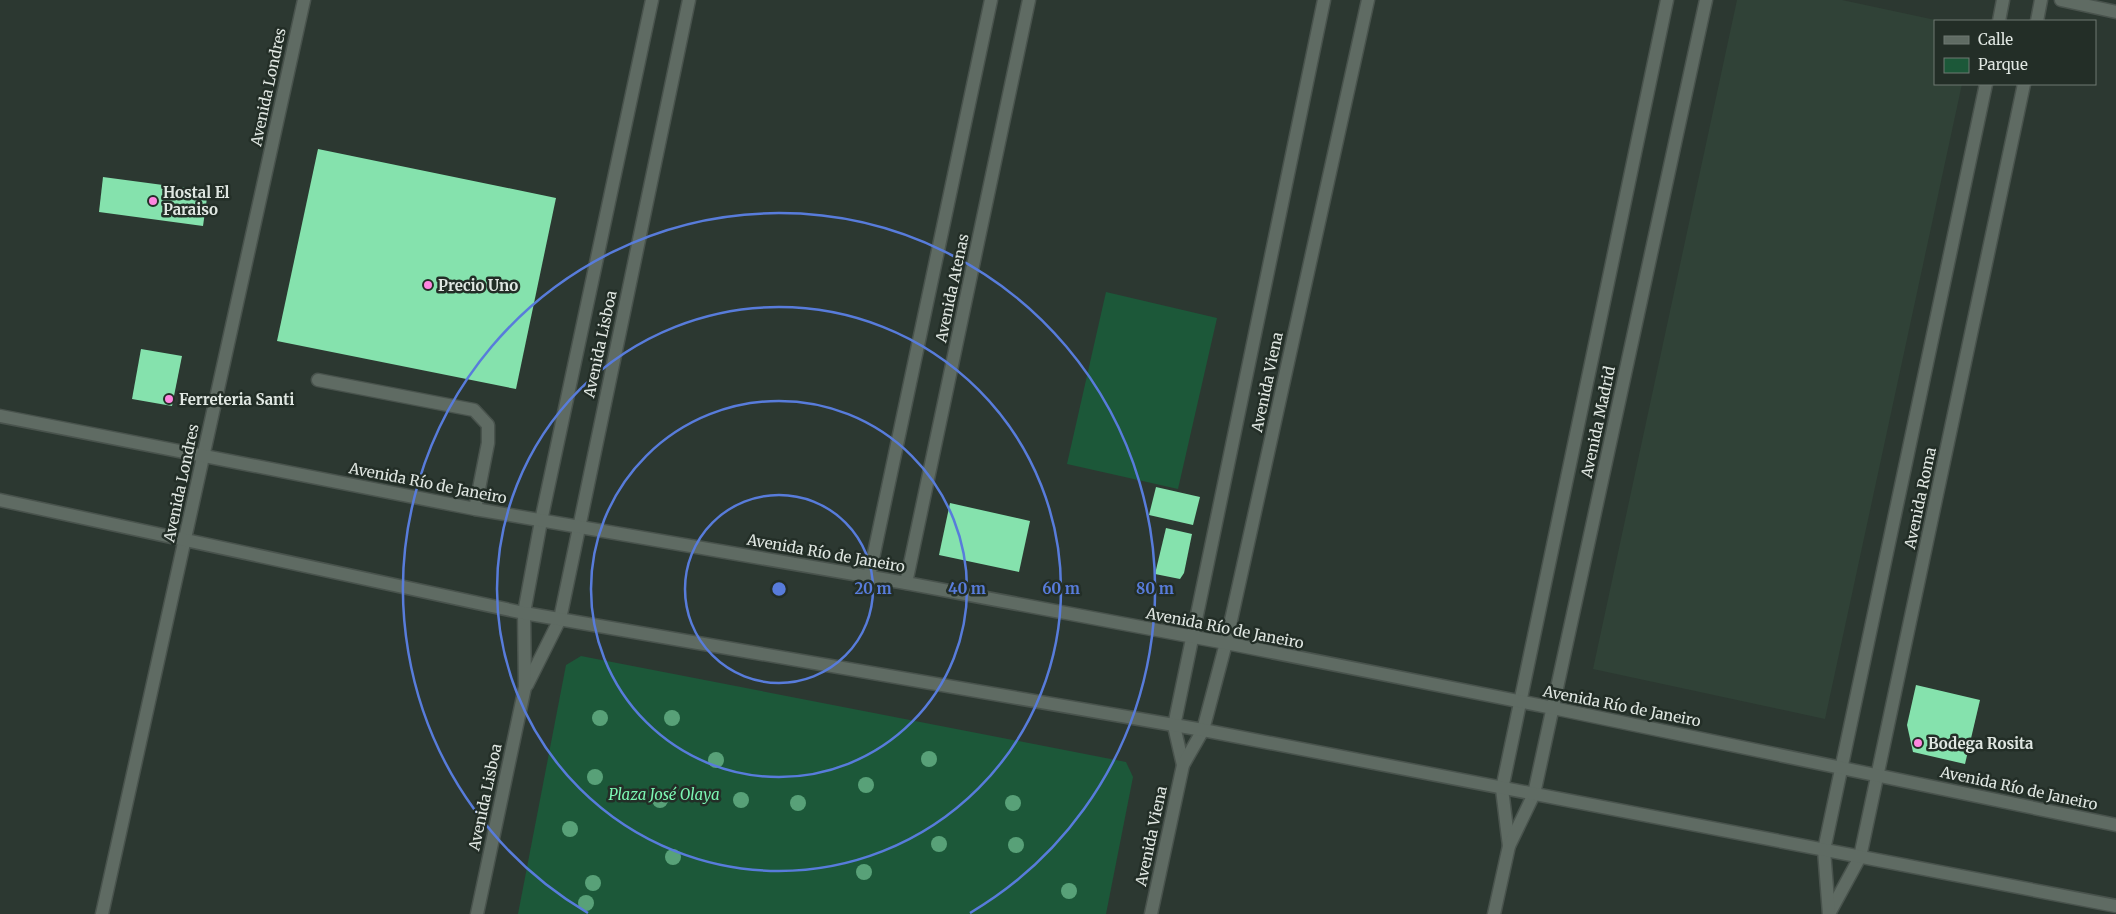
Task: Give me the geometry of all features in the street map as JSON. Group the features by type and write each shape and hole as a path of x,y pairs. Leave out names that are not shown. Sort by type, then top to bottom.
{"street":[{"name":"Avenida Londres","path":"102,914 304,0"},
{"name":"Avenida Lisboa","path":"477,914 526,687 524,613 541,521 652,0"},
{"name":"Avenida Lisboa","path":"526,687 560,619 689,0"},
{"name":"Avenida Atenas","path":"869,577 991,0"},
{"name":"Avenida Atenas","path":"906,582 1029,0"},
{"name":"Avenida Viena","path":"1183,765 1174,726 1324,0"},
{"name":"Avenida Viena","path":"1151,914 1183,765 1203,730 1226,643 1368,0"},
{"name":"Avenida Madrid","path":"1509,846 1502,789 1667,0"},
{"name":"Avenida Madrid","path":"1494,914 1509,846 1534,794 1706,0"},
{"path":"1999,20 2003,0"},
{"path":"2037,20 2041,0"},
{"path":"2061,0 2116,12"},
{"name":"Avenida Roma","path":"1829,913 1824,850 1986,85"},
{"name":"Avenida Roma","path":"1829,913 1860,857 1879,776 2024,85"},
{"path":"318,380 474,410 488,425 488,443 475,509"},
{"name":"Avenida Río de Janeiro","path":"0,416 475,509 906,582 1191,638 1226,643 1842,767 2116,825"},
{"path":"0,500 524,613 1203,730 2116,906"}],"shaded area":[{"path":"1737,0 1842,0 1935,20 1934,85 1962,85 1825,719 1593,669"}],"green space":[{"path":"1106,292 1217,318 1178,489 1067,464"},
{"name":"Plaza José Olaya","path":"581,656 1126,762 1133,777 1106,914 518,914 566,665"}],"building":[{"path":"318,149 556,198 516,389 277,341"},
{"name":"Hostal El Paraiso","path":"103,177 208,191 203,226 99,212"},
{"path":"141,349 182,356 172,406 132,399"},
{"path":"1156,487 1200,497 1193,525 1149,515"},
{"path":"950,503 1030,521 1019,572 939,555"},
{"path":"1166,528 1192,534 1184,573 1180,579 1155,574"},
{"path":"1916,685 1980,700 1965,764 1913,752 1907,725"}],"place":[{"name":"Hostal El Paraiso","path":"153,201"},
{"name":"Precio Uno","path":"428,285"},
{"name":"Ferreteria Santi","path":"169,399"},
{"name":"Bodega Rosita","path":"1918,743"}]}
